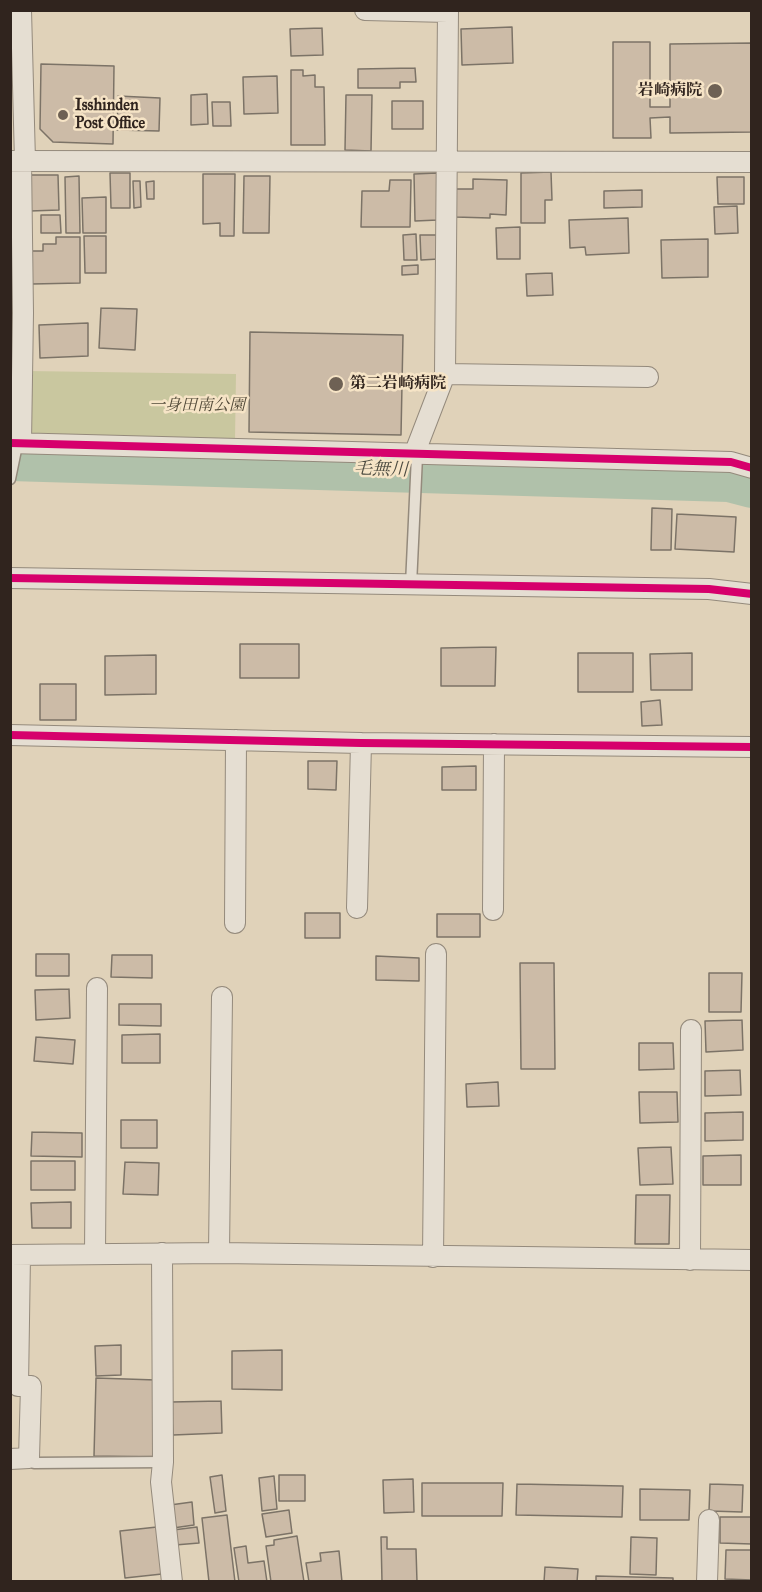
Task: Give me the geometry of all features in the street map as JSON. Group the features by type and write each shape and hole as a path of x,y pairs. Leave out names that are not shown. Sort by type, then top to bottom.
{"street":[{"path":"21,10 16,221 16,443 731,462 752,468"},
{"path":"365,10 448,11 446,374 416,454"},
{"path":"19,161 752,162"},
{"path":"446,374 648,376"},
{"path":"10,578 709,589 752,594"},
{"path":"10,735 360,743 752,747"},
{"path":"235,923 236,740"},
{"path":"357,908 360,743"},
{"path":"493,910 494,744"},
{"path":"433,1257 436,954"},
{"path":"95,1253 97,988"},
{"path":"219,1253 222,997"},
{"path":"690,1260 691,1030"},
{"path":"162,1253 163,1462 161,1482 172,1581"},
{"path":"20,1458 31,1386 18,1386 15,1255 219,1253 752,1260"},
{"path":"707,1581 709,1521"}],"lane":[{"path":"11,476 16,443"},
{"path":"411,585 416,454"},
{"path":"20,1458 34,1463 163,1462"}],"green space":[{"name":"一身田南公園","path":"27,371 236,374 235,440 27,434"}],"building":[{"path":"512,27 513,63 462,65 461,29"},
{"path":"322,28 323,55 291,56 290,29"},
{"path":"613,42 650,42 650,107 670,107 670,44 752,43 752,132 670,133 670,117 650,118 651,138 613,138"},
{"path":"41,64 114,66 113,144 53,142 40,129"},
{"path":"415,68 416,82 400,82 400,88 358,88 358,69"},
{"path":"291,70 303,70 303,76 315,75 315,87 324,87 325,145 291,145"},
{"path":"277,76 278,113 244,114 243,77"},
{"path":"207,94 208,124 191,125 191,95"},
{"path":"346,95 372,95 371,151 345,150"},
{"path":"118,96 160,98 159,131 117,130"},
{"path":"392,101 423,101 423,129 392,129"},
{"path":"212,102 230,102 231,126 213,126"},
{"path":"551,172 552,200 545,200 545,223 521,223 521,173"},
{"path":"110,173 130,173 130,208 111,208"},
{"path":"437,173 438,220 415,221 414,174"},
{"path":"203,174 235,174 234,236 220,236 220,223 203,224"},
{"path":"29,175 58,175 59,210 30,211"},
{"path":"79,176 80,233 66,233 65,177"},
{"path":"244,176 270,176 269,233 243,233"},
{"path":"717,177 744,177 744,204 718,204"},
{"path":"473,179 507,180 506,215 490,214 490,218 455,217 456,189 473,189"},
{"path":"390,180 411,180 410,227 361,227 362,191 389,191"},
{"path":"133,181 140,181 141,207 134,208"},
{"path":"154,181 154,199 147,199 146,182"},
{"path":"642,190 642,207 604,208 604,191"},
{"path":"106,197 106,233 83,233 82,198"},
{"path":"737,206 738,233 715,234 714,207"},
{"path":"41,215 60,215 61,233 41,233"},
{"path":"628,218 629,253 586,255 585,247 570,248 569,220"},
{"path":"520,227 520,259 497,259 496,228"},
{"path":"416,234 417,260 404,260 403,235"},
{"path":"420,235 438,235 439,259 421,260"},
{"path":"84,236 106,236 106,273 85,273"},
{"path":"56,237 80,237 80,283 32,284 32,251 43,251 43,244 56,244"},
{"path":"708,239 708,277 662,278 661,240"},
{"path":"418,265 418,274 402,275 402,266"},
{"path":"552,273 553,295 527,296 526,274"},
{"path":"101,308 137,309 135,350 99,348"},
{"path":"88,323 88,356 40,358 39,325"},
{"path":"250,332 403,335 401,435 249,432"},
{"path":"652,508 672,509 671,550 651,550"},
{"path":"677,514 736,517 734,552 675,549"},
{"path":"240,644 299,644 299,678 240,678"},
{"path":"496,647 495,686 441,686 441,648"},
{"path":"578,653 633,653 633,692 578,692"},
{"path":"692,653 692,690 651,690 650,654"},
{"path":"156,655 156,694 105,695 105,656"},
{"path":"40,684 76,684 76,720 40,720"},
{"path":"660,700 662,725 642,726 641,702"},
{"path":"308,761 337,761 336,790 308,789"},
{"path":"476,766 476,790 442,790 442,767"},
{"path":"305,913 340,913 340,938 305,938"},
{"path":"437,914 480,914 480,937 437,937"},
{"path":"36,954 69,954 69,976 36,976"},
{"path":"112,955 152,955 152,978 111,977"},
{"path":"376,956 419,958 419,981 376,980"},
{"path":"520,963 554,963 555,1069 521,1069"},
{"path":"709,973 742,973 741,1012 709,1012"},
{"path":"69,989 70,1018 36,1020 35,990"},
{"path":"119,1004 161,1004 161,1026 119,1025"},
{"path":"742,1020 743,1050 706,1052 705,1021"},
{"path":"160,1034 160,1063 122,1063 122,1035"},
{"path":"36,1037 75,1040 73,1064 34,1061"},
{"path":"639,1043 673,1043 674,1069 639,1070"},
{"path":"740,1070 741,1095 705,1096 705,1071"},
{"path":"498,1082 499,1106 467,1107 466,1084"},
{"path":"639,1092 677,1092 678,1122 640,1123"},
{"path":"743,1112 743,1140 705,1141 705,1113"},
{"path":"121,1120 157,1120 157,1148 121,1148"},
{"path":"32,1132 82,1133 82,1157 31,1156"},
{"path":"671,1147 673,1184 640,1185 638,1148"},
{"path":"741,1155 741,1185 703,1185 703,1156"},
{"path":"31,1161 75,1161 75,1190 31,1190"},
{"path":"125,1162 159,1163 158,1195 123,1194"},
{"path":"636,1195 670,1195 669,1244 635,1244"},
{"path":"71,1202 71,1228 32,1228 31,1203"},
{"path":"121,1345 121,1375 96,1376 95,1346"},
{"path":"282,1350 282,1390 232,1389 232,1351"},
{"path":"96,1378 156,1380 155,1457 94,1456"},
{"path":"221,1401 222,1433 173,1435 171,1402"},
{"path":"222,1475 226,1511 215,1513 210,1477"},
{"path":"279,1475 305,1475 305,1501 279,1501"},
{"path":"274,1476 277,1509 262,1511 259,1478"},
{"path":"413,1479 414,1512 384,1513 383,1480"},
{"path":"422,1483 503,1483 502,1516 422,1516"},
{"path":"517,1484 623,1486 622,1517 516,1515"},
{"path":"710,1484 743,1485 742,1512 709,1511"},
{"path":"640,1489 690,1490 689,1520 640,1520"},
{"path":"192,1502 194,1525 173,1528 170,1505"},
{"path":"289,1510 292,1533 266,1537 262,1514"},
{"path":"227,1515 235,1582 209,1582 202,1518"},
{"path":"720,1517 752,1517 752,1544 720,1543"},
{"path":"157,1527 162,1574 125,1578 120,1531"},
{"path":"197,1527 199,1543 175,1545 173,1530"},
{"path":"297,1536 304,1582 271,1582 266,1546 274,1545 274,1540"},
{"path":"381,1537 387,1537 387,1549 416,1549 417,1582 382,1582"},
{"path":"631,1537 657,1538 656,1575 630,1574"},
{"path":"246,1546 248,1563 264,1561 267,1582 239,1582 234,1548"},
{"path":"726,1550 752,1550 752,1580 725,1579"},
{"path":"339,1551 342,1582 309,1582 306,1563 321,1561 320,1553"},
{"path":"545,1567 578,1569 577,1582 544,1582"},
{"path":"596,1576 673,1578 673,1582 596,1582"}],"waterway":[{"name":"毛無川","path":"10,459 729,480 752,486"}],"cycle path":[{"path":"10,443 731,462 752,468"},
{"path":"10,578 709,589 752,594"},
{"path":"10,735 361,743 752,747"}],"place":[{"name":"岩崎病院","path":"715,91"},
{"name":"Isshinden Post Office","path":"63,115"},
{"name":"第二岩崎病院","path":"336,384"}]}
